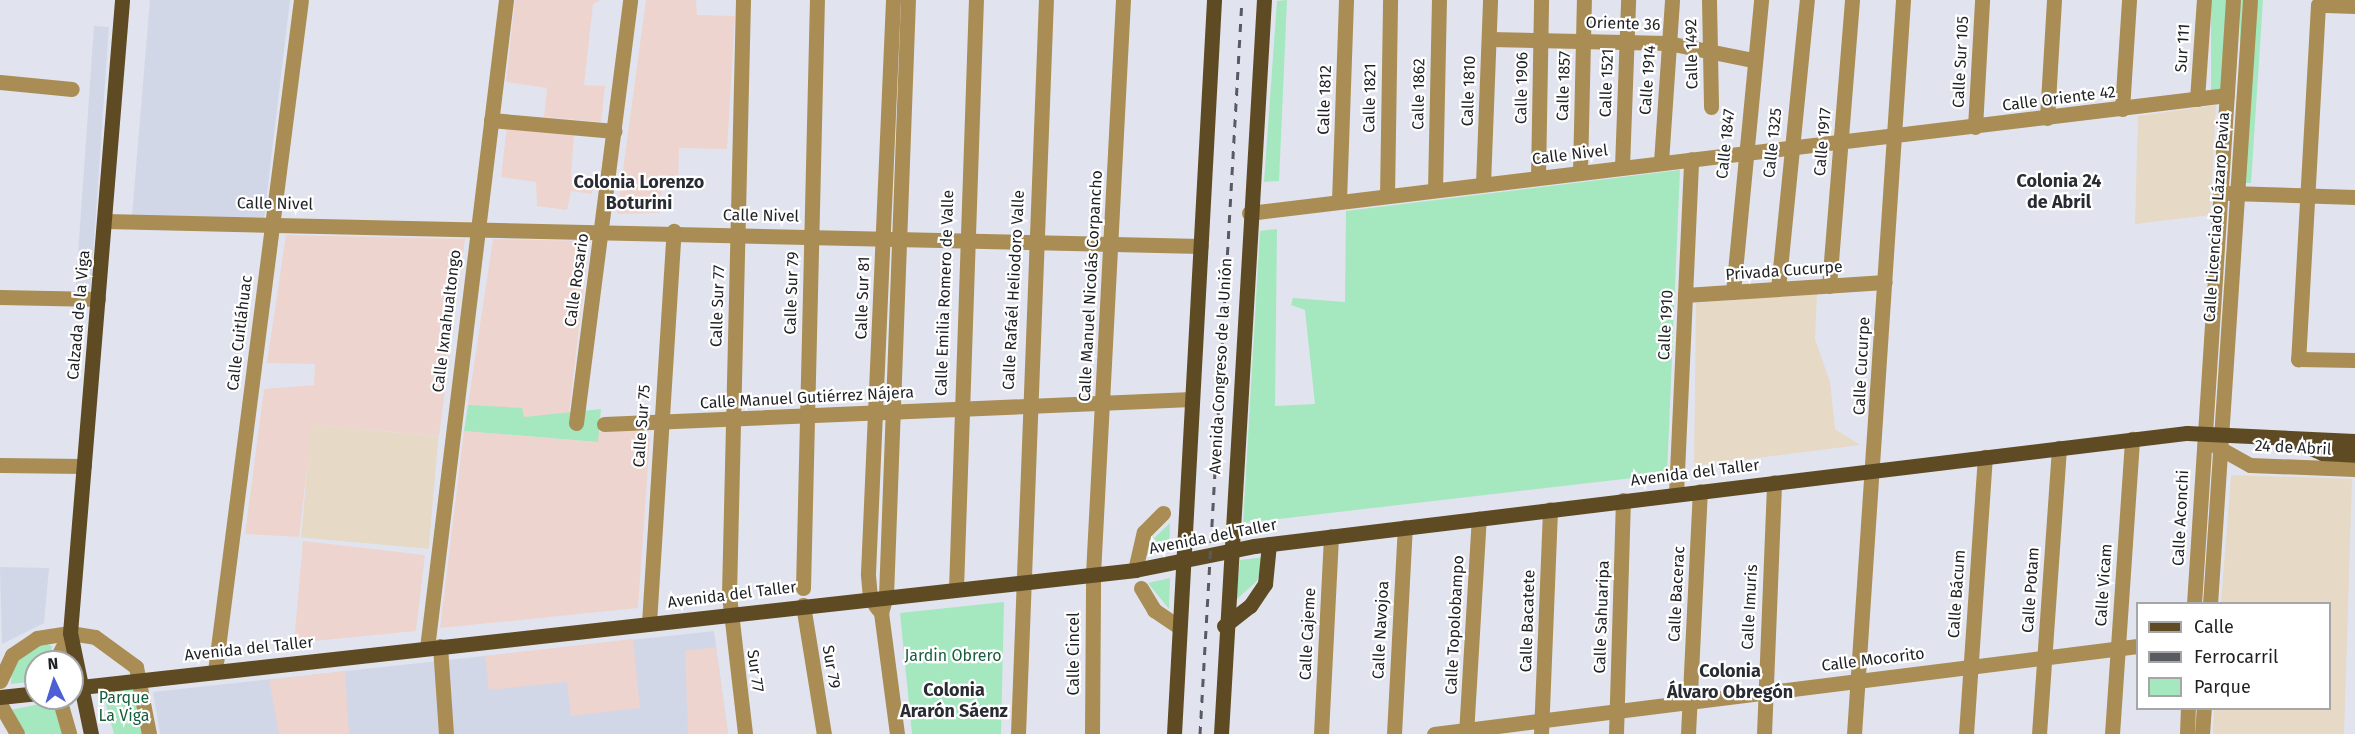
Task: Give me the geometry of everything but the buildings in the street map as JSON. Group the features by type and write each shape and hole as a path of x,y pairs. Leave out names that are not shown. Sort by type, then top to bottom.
{"main road":[{"name":"Calzada de la Viga","path":"72,650 70,633 122,0"},
{"name":"Avenida Congreso de la Unión","path":"1174,734 1181,564 1214,0"},
{"name":"Avenida Congreso de la Unión","path":"1221,734 1228,551 1264,0"},
{"name":"Avenida del Taller","path":"84,687 870,597 1135,570 1181,564 1228,551 1269,544 2132,439 2204,434 2219,443 2288,440 2355,441"},
{"name":"Avenida del Taller","path":"2288,440 2322,453 2355,455"},
{"path":"1224,626 1263,589 1269,544"},
{"path":"0,697 24,694"},
{"name":"Calzada de la Viga","path":"84,710 92,734"}],"street":[{"name":"Calle Cuitláhuac","path":"215,671 301,0"},
{"name":"Calle Ixnahualtongo","path":"446,734 433,647 477,227 506,0"},
{"name":"Calle Rosario","path":"576,423 630,0"},
{"name":"Calle Sur 77","path":"729,614 743,0"},
{"name":"Calle Sur 79","path":"803,588 805,415 817,0"},
{"name":"Calle Sur 81","path":"870,597 884,412 891,237 893,0"},
{"name":"Calle Sur 81","path":"891,237 908,0"},
{"name":"Calle Emilia Romero de Valle","path":"956,589 958,409 976,0"},
{"name":"Calle Rafaél Heliodoro Valle","path":"1017,734 1020,582 1046,0"},
{"name":"Calle Manuel Nicolás Corpancho","path":"1093,574 1104,405 1123,0"},
{"name":"Calle 1812","path":"1339,201 1346,0"},
{"name":"Calle 1821","path":"1387,196 1390,0"},
{"name":"Calle 1862","path":"1435,190 1439,0"},
{"name":"Calle 1810","path":"1483,184 1490,0"},
{"name":"Calle 1906","path":"1538,177 1541,0"},
{"name":"Calle 1857","path":"1580,172 1584,0"},
{"name":"Calle 1521","path":"1622,167 1628,0"},
{"name":"Calle 1914","path":"1661,162 1672,0"},
{"name":"Calle 1492","path":"1709,0 1711,107"},
{"name":"Calle 1847","path":"1733,292 1742,152 1761,0"},
{"name":"Calle 1325","path":"1778,289 1807,0"},
{"name":"Calle 1917","path":"1829,286 1852,0"},
{"name":"Calle Cucurpe","path":"1854,734 1904,0"},
{"name":"Calle Sur 105","path":"1975,127 1982,0"},
{"path":"2047,118 2054,0"},
{"path":"2122,109 2129,0"},
{"name":"Sur 111","path":"2198,99 2204,0"},
{"name":"Calle Licenciado Lázaro Pavia","path":"2204,434 2233,0"},
{"name":"Calle Licenciado Lázaro Pavia","path":"2219,443 2250,0"},
{"path":"2355,6 2318,5 2298,359 2355,360"},
{"name":"Oriente 36","path":"1489,39 1540,38 1668,43 1709,48 1754,60"},
{"path":"0,82 72,88"},
{"name":"Calle Oriente 42","path":"1895,135 2228,95"},
{"path":"491,120 615,131"},
{"name":"Calle Nivel","path":"1249,213 1895,135"},
{"name":"Calle 1910","path":"1676,494 1691,159"},
{"path":"2220,193 2355,197"},
{"name":"Calle Nivel","path":"105,221 273,222 674,231 1201,246"},
{"name":"Calle Sur 75","path":"649,623 660,422 674,231"},
{"name":"Privada Cucurpe","path":"1685,295 1885,282"},
{"path":"0,297 98,299"},
{"name":"Calle Manuel Gutiérrez Nájera","path":"604,424 1104,405 1191,399"},
{"name":"Calle Sur 81","path":"881,613 886,596 884,412"},
{"name":"Calle Aconchi","path":"2194,602 2204,434"},
{"name":"Calle Vicam","path":"2112,734 2132,439"},
{"name":"Calle Aconchi","path":"2210,602 2219,443"},
{"name":"24 de Abril","path":"2219,443 2250,465 2355,469"},
{"name":"Calle Potam","path":"2039,734 2059,448"},
{"name":"Calle Bácum","path":"1966,734 1985,457"},
{"path":"0,465 84,466"},
{"name":"Calle Imuris","path":"1764,734 1774,482"},
{"name":"Calle Bacerac","path":"1688,734 1700,491"},
{"name":"Calle Sahuaripa","path":"1616,734 1623,500"},
{"name":"Calle Bacatete","path":"1542,727 1550,509"},
{"path":"1135,570 1144,532 1163,513"},
{"name":"Calle Topolobampo","path":"1467,732 1479,518"},
{"name":"Calle Navojoa","path":"1394,734 1405,527"},
{"name":"Calle Cajeme","path":"1321,734 1331,536"},
{"name":"Calle Cincel","path":"1092,734 1093,574"},
{"path":"1141,588 1154,610 1178,626"},
{"path":"870,597 881,613 897,734"},
{"name":"Sur 79","path":"803,605 824,734"},
{"name":"Sur 77","path":"729,614 745,734"},
{"path":"0,681 4,667 22,647 70,633 114,646 136,667 149,734"},
{"name":"Calzada de la Viga","path":"61,650 70,633"},
{"name":"Calle Mocorito","path":"1434,734 1542,727 1617,709 2136,646"},
{"path":"0,704 17,734"},
{"path":"62,710 69,734"},
{"path":"2187,734 2188,710"},
{"path":"2202,734 2204,710"}],"shaded area":[{"path":"150,0 290,0 264,218 132,216"},
{"path":"515,0 600,0 593,4 584,85 605,86 601,122 544,117 547,88 506,82"},
{"path":"646,0 696,0 697,15 735,16 727,149 679,148 678,181 662,181 660,213 617,214"},
{"path":"94,26 109,27 90,294 75,293"},
{"path":"2216,105 2210,215 2135,224 2138,116"},
{"path":"507,126 574,133 571,177 593,179 592,194 571,191 567,210 537,206 536,182 501,177"},
{"path":"286,235 465,239 439,436 312,425 299,537 245,534 264,389 314,385 315,364 267,363"},
{"path":"493,239 589,241 569,413 523,417 468,405"},
{"path":"1817,293 1815,339 1830,382 1835,429 1860,445 1694,466 1696,303"},
{"path":"311,425 439,436 429,549 301,538"},
{"path":"642,430 650,437 638,608 440,628 464,431 597,442 597,432"},
{"path":"2231,475 2352,479 2344,734 2213,734 2214,710 2331,710 2331,602 2221,602"},
{"path":"303,541 425,555 416,631 294,643"},
{"path":"0,567 49,568 44,623 2,644"},
{"path":"714,631 728,734 160,734 153,692"},
{"path":"633,639 640,708 571,716 567,682 489,690 485,656"},
{"path":"716,647 728,734 688,734 685,651"},
{"path":"345,671 349,734 279,734 269,680"}],"green space":[{"path":"1287,0 1279,181 1264,182 1277,1"},
{"path":"2211,0 2229,0 2229,93 2211,93"},
{"path":"2240,0 2244,0 2244,184 2240,184"},
{"path":"2255,0 2263,0 2251,183 2240,183"},
{"path":"1680,170 1667,474 1243,523 1260,231 1277,229 1275,406 1315,404 1305,310 1291,305 1293,298 1345,302 1346,211"},
{"path":"468,405 522,408 524,417 601,409 598,442 464,431"},
{"path":"1170,523 1169,551 1146,555 1151,541"},
{"path":"1265,557 1257,581 1236,600 1240,560"},
{"path":"1170,578 1169,609 1148,583"},
{"name":"Jardin Obrero","path":"1004,602 1001,734 912,734 900,613"},
{"path":"40,641 52,646 51,650 28,650"},
{"path":"24,653 24,682 11,684 12,662"},
{"name":"Parque La Viga","path":"117,689 136,689 143,734 114,734 103,693"},
{"path":"24,707 24,710 59,710 66,734 26,734 10,710"}],"railway":[{"path":"1200,734 1242,0"}],"district":[{"name":"Colonia 24 de Abril","path":"2059,192"},
{"name":"Colonia Lorenzo Boturini","path":"639,193"},
{"name":"Colonia Álvaro Obregón","path":"1730,682"},
{"name":"Colonia Ararón Sáenz","path":"954,701"}]}
